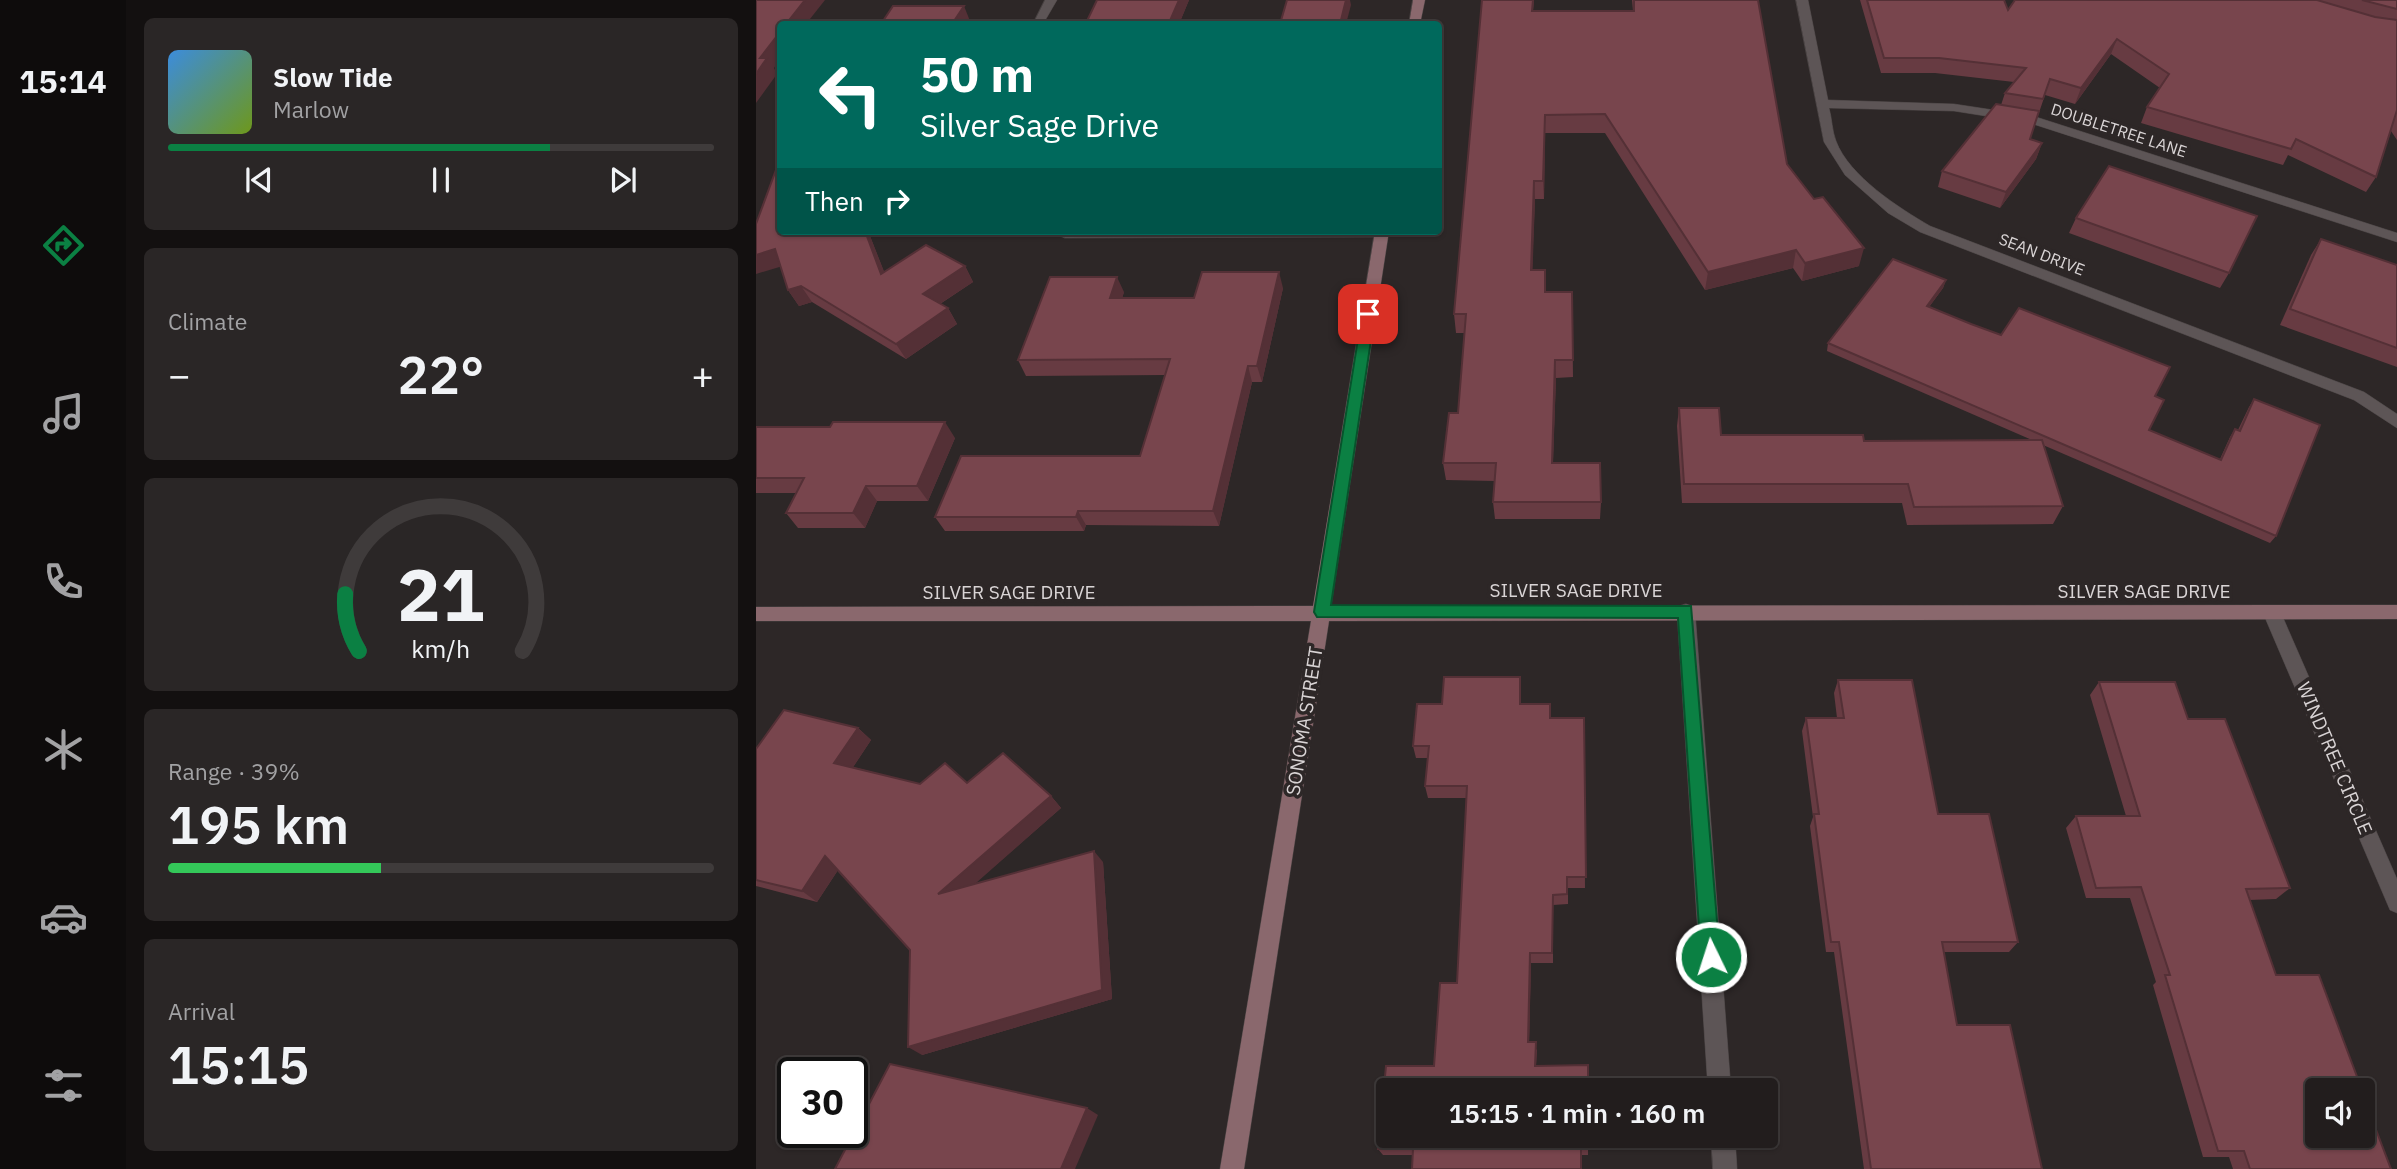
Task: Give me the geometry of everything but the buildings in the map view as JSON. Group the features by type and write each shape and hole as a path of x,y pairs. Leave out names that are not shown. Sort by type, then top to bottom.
{"street":[{"path":"1040,21 1051,0"},
{"path":"1416,21 1419,0"},
{"name":"SEAN DRIVE","path":"1802,0 1830,142 1850,172 1893,210 1925,229 2360,396 2397,422"},
{"name":"DOUBLETREE LANE","path":"1822,104 1965,107 1996,111 2033,120 2397,238"},
{"name":"SONOMA STREET","path":"1232,1169 1381,235"},
{"path":"1686,611 1719,1078"},
{"name":"WINDTREE CIRCLE","path":"2272,612 2397,903"},
{"name":"SILVER SAGE DRIVE","path":"756,614 2397,612"},
{"path":"1724,1148 1726,1169"}],"route":[{"path":"1368,314 1322,612 1686,611 1711,957"}]}
